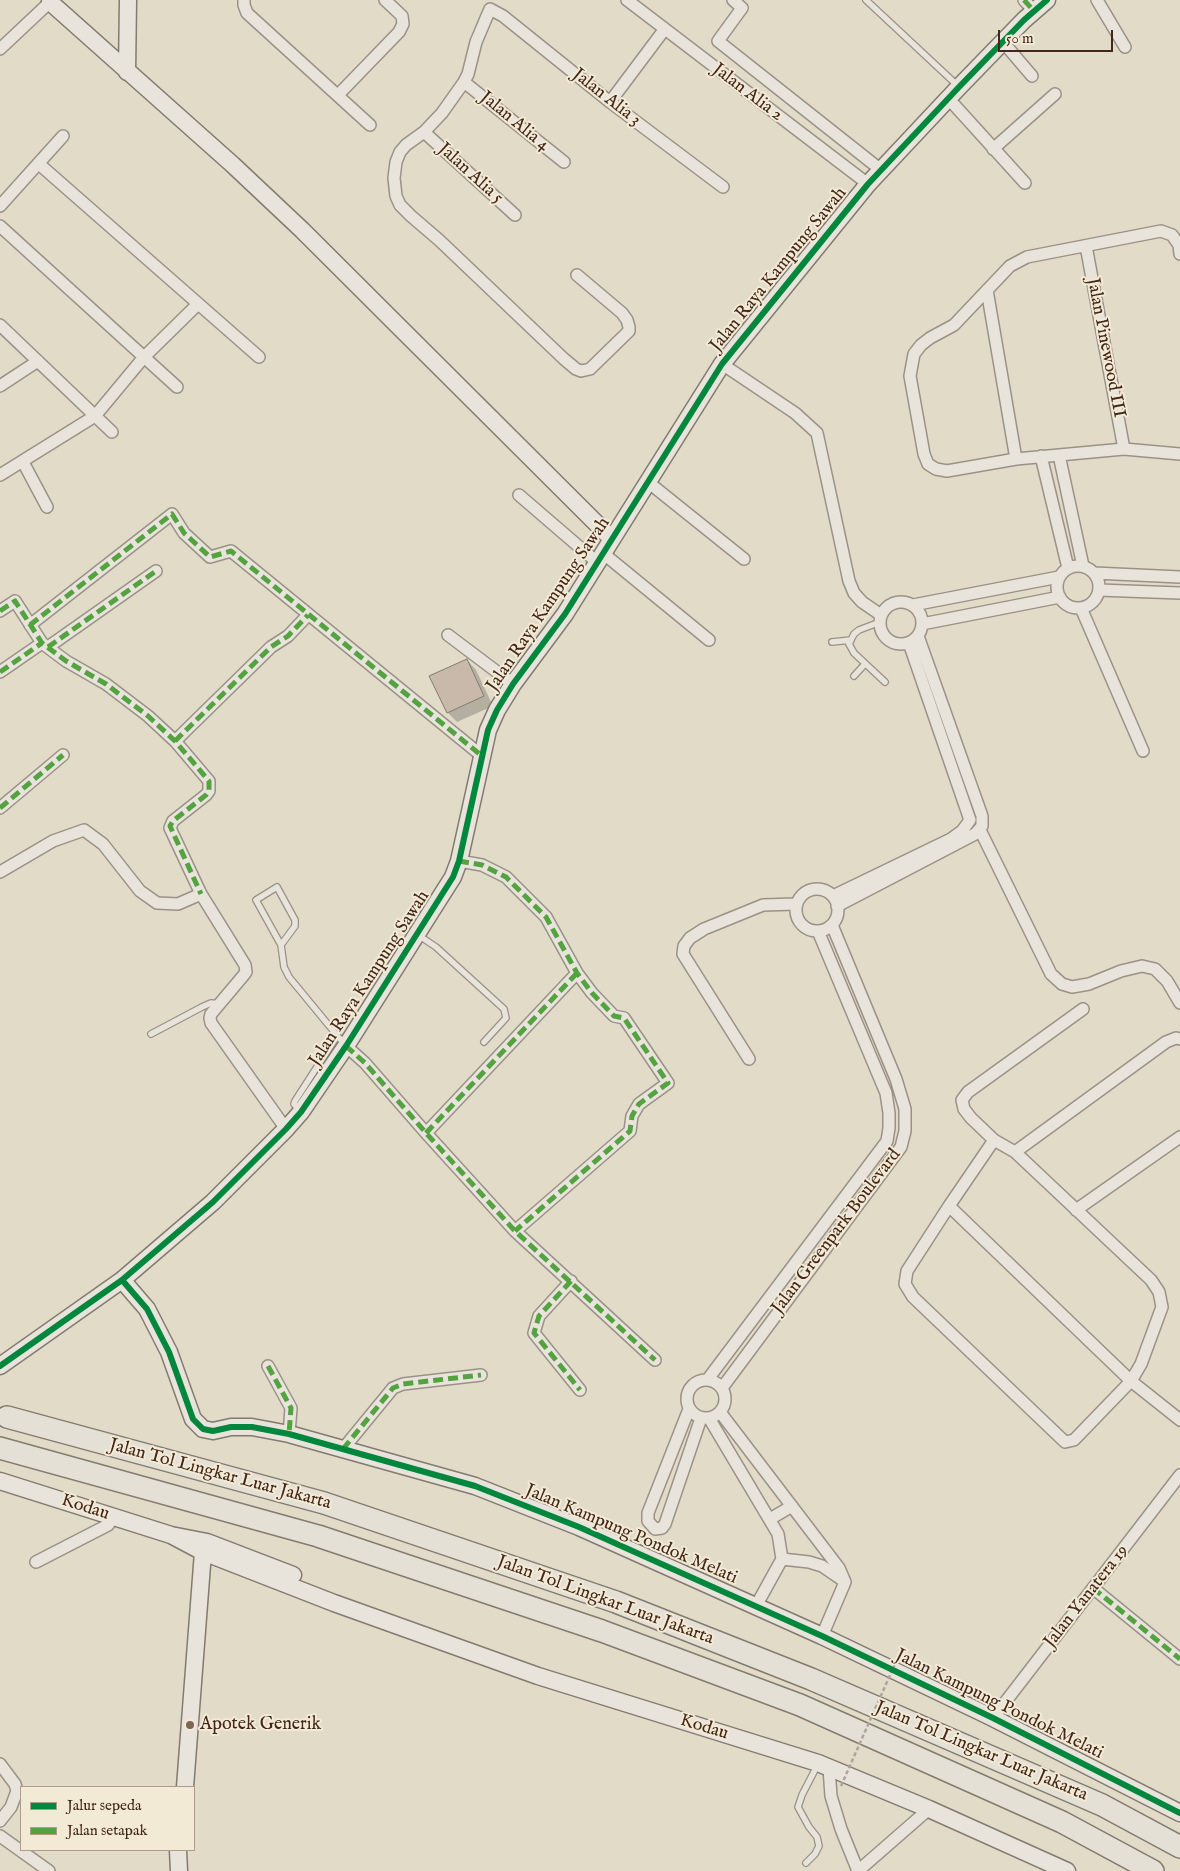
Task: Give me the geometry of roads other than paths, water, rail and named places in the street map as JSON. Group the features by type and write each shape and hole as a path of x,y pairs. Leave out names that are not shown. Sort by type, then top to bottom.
{"highway":[{"name":"Jalan Tol Lingkar Luar Jakarta","path":"7,1418 324,1503 616,1602 811,1679 1102,1805 1180,1847"},
{"name":"Jalan Tol Lingkar Luar Jakarta","path":"0,1448 318,1536 602,1631 800,1705 1062,1822 1153,1871"}],"street":[{"path":"127,72 128,0"},
{"path":"244,0 247,13 370,125"},
{"path":"338,95 399,32 403,24 402,16 385,0"},
{"name":"Jalan Alia 2","path":"627,0 868,184"},
{"path":"733,0 742,8 718,41 881,170"},
{"name":"Jalan Raya Kampung Sawah","path":"1,1364 122,1280 213,1202 301,1112 342,1041 453,877 459,861 491,723 513,684 565,614 722,364 868,184 1003,42 1029,6 1047,0"},
{"path":"1097,0 1125,47"},
{"path":"0,49 51,1 127,72 233,165 302,230 612,539"},
{"name":"Jalan Alia 3","path":"464,82 468,74 476,42 490,9 503,16 610,102 723,187"},
{"path":"610,102 664,30"},
{"path":"1003,42 1032,76"},
{"path":"464,82 442,114 400,152 396,162 394,178 396,196 400,205 564,359 581,371 590,370 628,331 629,327 622,313 577,275"},
{"name":"Jalan Alia 4","path":"464,82 564,162"},
{"path":"954,92 993,149 1025,183"},
{"path":"993,149 1055,94"},
{"name":"Jalan Alia 5","path":"424,132 515,215"},
{"path":"0,206 63,136"},
{"path":"39,164 259,357"},
{"path":"0,226 177,387"},
{"path":"1180,254 1179,246 1172,235 1162,231 1027,257 1010,266 954,325 920,345 914,354 910,376 924,454 928,464 936,469 947,471 1016,459 1124,449 1180,454"},
{"name":"Jalan Pinewood III","path":"1086,246 1124,449"},
{"path":"987,290 1016,459"},
{"path":"0,475 95,416 144,357 198,304"},
{"path":"0,325 112,432"},
{"path":"0,386 38,361"},
{"path":"722,364 795,414 817,433 849,581 854,593 880,619 884,635 889,640 895,644 914,639"},
{"path":"1050,456 1083,566"},
{"path":"1050,456 1068,568"},
{"path":"23,462 48,507"},
{"path":"648,482 744,559"},
{"path":"519,495 709,640"},
{"path":"30,625 172,514 184,533 210,557 231,551 482,756"},
{"path":"1094,573 1098,581 1099,590 1098,595 1091,604 1081,608 1065,604 1060,597 1057,587 1059,577 1068,568 1076,566 1083,566 1094,573 1180,577"},
{"path":"0,672 45,645 156,570"},
{"path":"880,619 889,605 895,602 913,605 1059,577"},
{"path":"1099,590 1180,593"},
{"path":"922,624 1060,597"},
{"path":"0,611 15,601 45,645 66,661 106,684 148,716 175,741 209,781 210,785 206,795 173,821 170,826 201,894 245,966 246,972 212,1014 210,1018 211,1023 286,1129"},
{"path":"835,901 951,839 962,831 970,820 914,639 922,624 920,613 913,605"},
{"path":"1081,608 1143,751"},
{"path":"175,741 271,647 288,636 308,615"},
{"path":"448,635 513,684"},
{"path":"835,901 975,834 980,830 983,821 914,639"},
{"path":"0,808 63,755"},
{"path":"0,872 53,840 84,830 103,844 140,891 157,903 178,904 201,894"},
{"path":"980,830 1051,974 1062,984 1072,988 1089,984 1121,971 1142,966 1155,968 1168,980 1180,1003"},
{"path":"459,861 482,865 506,877 546,917 577,973 592,993 614,1016 624,1018 668,1084 639,1104 632,1116 630,1131 516,1231"},
{"path":"820,889 835,901 837,916 832,924 818,931 805,928 796,917 796,904 805,892 820,889"},
{"path":"749,1059 682,954 684,946 690,938 704,929 763,905 796,904"},
{"name":"Jalan Greenpark Boulevard","path":"722,1388 901,1147 905,1131 905,1109 896,1079 832,924"},
{"name":"Jalan Greenpark Boulevard","path":"708,1379 887,1141 889,1113 886,1094 818,931"},
{"path":"426,1133 577,973"},
{"path":"994,1140 907,1271 904,1284 913,1297 1065,1442 1074,1440 1131,1381 1141,1364 1162,1307 1159,1292 1151,1280 1015,1152 994,1140 964,1109 962,1100 968,1092 1083,1009"},
{"path":"1015,1152 1166,1042 1176,1038 1180,1039"},
{"path":"342,1041 365,1063 516,1231 655,1360"},
{"path":"1076,1210 1180,1136"},
{"path":"949,1206 1131,1381 1180,1420"},
{"name":"Jalan Kampung Pondok Melati","path":"122,1280 147,1309 169,1352 193,1419 203,1429 213,1431 231,1427 252,1427 289,1434 483,1490 579,1527 822,1636 993,1718 1180,1813"},
{"path":"572,1281 540,1316 534,1333 580,1390"},
{"path":"744,1330 757,1340"},
{"path":"268,1366 290,1408 289,1434"},
{"path":"343,1449 393,1388 403,1384 481,1375"},
{"path":"708,1379 722,1388 726,1400 720,1412 705,1418 694,1415 686,1399 689,1389 697,1381 708,1379"},
{"path":"690,1409 648,1513 648,1521 655,1529 662,1528 665,1524 705,1418"},
{"path":"720,1412 839,1568 845,1582 822,1636"},
{"path":"705,1418 778,1534 782,1560 756,1606"},
{"name":"Jalan Yanatera 19","path":"993,1718 1180,1475"},
{"name":"Kodau","path":"0,1481 171,1535 207,1542 308,1582 334,1603"},
{"path":"770,1519 792,1506"},
{"path":"36,1562 108,1525 114,1517"},
{"name":"Kodau","path":"171,1535 204,1552 334,1603 538,1676 824,1766 929,1809 1067,1871"},
{"path":"185,1786 204,1552"},
{"path":"782,1560 796,1560 816,1564 834,1573 845,1582"},
{"path":"1094,1588 1180,1659"},
{"path":"0,1764 15,1784 17,1791 11,1807 0,1820"},
{"path":"824,1766 841,1829 858,1871 929,1809"},
{"path":"0,1836 20,1851"},
{"path":"21,1851 48,1871"},
{"path":"178,1851 179,1871"}],"lane":[{"path":"866,0 954,92"},
{"path":"832,642 850,640 859,630 880,619"},
{"path":"850,640 850,648 884,682"},
{"path":"854,676 865,664"},
{"path":"281,945 295,926 295,920 277,887 256,900 281,945 284,967 289,977 342,1041"},
{"path":"416,934 436,947 504,1009 506,1018 484,1042"},
{"path":"151,1034 211,1003 220,1004"},
{"path":"806,1863 815,1854 819,1846 817,1837 798,1807 802,1795 824,1766"}],"place":[{"name":"Apotek Generik","path":"190,1725"}]}
